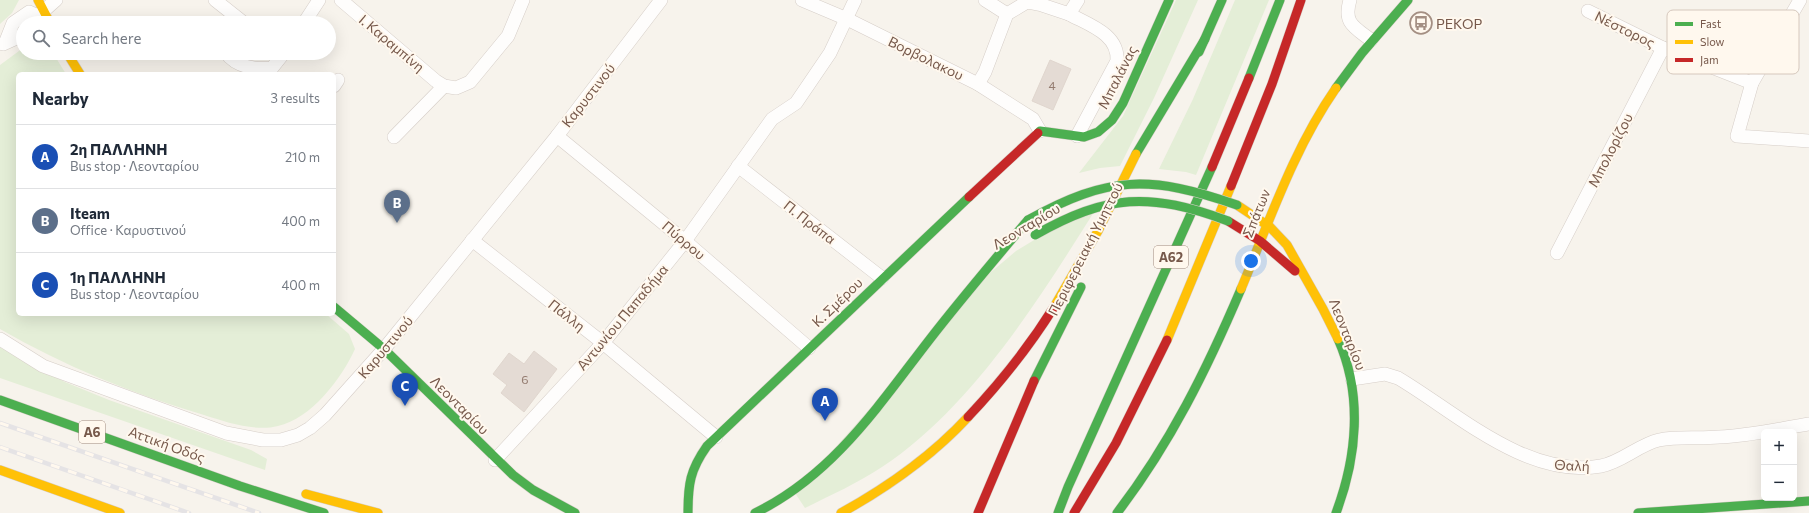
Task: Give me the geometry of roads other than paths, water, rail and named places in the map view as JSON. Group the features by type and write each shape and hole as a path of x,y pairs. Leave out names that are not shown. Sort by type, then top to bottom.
{"main road":[{"name":"Μπαλάνας","path":"1040,131 1084,137 1098,132 1112,120 1123,103 1169,0"},
{"path":"1161,131 1222,0"},
{"name":"Α62","path":"1058,513 1068,487 1218,155 1251,78 1280,0"},
{"path":"1074,513 1090,489 1132,413 1176,320 1269,89 1301,0"},
{"name":"Σπάτων","path":"1119,510 1184,413 1217,344 1298,151 1316,118 1371,40 1408,0"},
{"path":"841,513 866,501 906,473 935,448 990,396 1026,350 1094,239 1133,160 1205,39"},
{"path":"71,60 79,72"},
{"name":"Κ. Σμέρου","path":"688,513 689,478 693,466 716,437 882,278 1040,131"},
{"name":"Περιφερειακή Υμηττού","path":"1119,214 1140,173"},
{"name":"Λεονταρίου","path":"755,513 767,508 791,493 813,477 840,453 865,424 955,306 1028,220 1056,203 1082,193 1128,184 1156,183 1175,185 1237,205 1266,225 1287,245 1310,286 1338,338 1352,380 1355,413 1352,456 1346,482 1336,513"},
{"name":"Λεονταρίου","path":"1032,237 1066,217 1084,210 1121,201 1154,200 1173,203 1189,206 1228,221 1260,241 1310,286"},
{"name":"Λεονταρίου","path":"992,263 1017,247"},
{"name":"Περιφερειακή Υμηττού","path":"978,513 999,457 1029,389 1087,276"},
{"name":"Λεονταρίου","path":"336,309 384,350 495,460 533,490 574,513"},
{"name":"Αττική Οδός","path":"0,400 183,464 240,486 324,513"},
{"path":"183,464 242,476"},
{"path":"0,470 120,513"},
{"path":"294,491 378,513"},
{"path":"1638,513 1809,501"}],"street":[{"path":"23,16 29,12 39,12 56,0"},
{"path":"215,0 235,16"},
{"path":"309,16 319,0"},
{"name":"Ι. Καραμπίνη","path":"341,0 444,86"},
{"path":"394,137 444,86 460,88 474,78 508,36 523,0"},
{"name":"Καρυστινού","path":"0,339 44,366 226,433 263,440 281,440 298,435 310,428 325,415 384,350 557,136 661,0"},
{"name":"Βορβολακου","path":"802,0 847,19 978,84 1033,119 1040,131"},
{"name":"Αντωνίου Παπαδήμα","path":"495,460 603,343 685,240 772,119 796,103 830,53 855,0"},
{"path":"985,0 1007,14"},
{"path":"1069,14 1078,0"},
{"path":"1350,0 1347,15 1349,22 1371,40"},
{"path":"1794,10 1800,0"},
{"path":"978,84 1007,14 1027,2 1042,5 1069,14 1106,34 1113,41 1118,52 1117,61 1077,136"},
{"name":"Νέστορος","path":"1588,11 1667,50"},
{"path":"3,43 13,23 16,21"},
{"path":"3,43 16,38"},
{"name":"Μπολορίζου","path":"1557,253 1662,48"},
{"path":"233,60 238,65 263,69 272,68 278,60"},
{"name":"Νέστορος","path":"1729,74 1752,83"},
{"path":"1757,74 1752,83 1737,136 1809,141"},
{"name":"Πύρρου","path":"557,136 685,240 809,348"},
{"name":"Π. Πράπα","path":"738,166 882,278"},
{"name":"Πάλλη","path":"472,240 603,343 716,437"},
{"name":"Θαλή","path":"1352,380 1385,374 1398,378 1476,430 1526,457 1558,467 1600,466 1616,462 1634,451 1658,440 1748,435 1809,424"}],"railway":[{"path":"0,423 259,513"},
{"path":"0,447 189,513"}],"place":[{"name":"ΡΕΚΟΡ","path":"1421,23"},
{"name":"Iteam","path":"397,223"},
{"name":"1η ΠΑΛΛΗΝΗ","path":"405,406"},
{"name":"2η ΠΑΛΛΗΝΗ","path":"825,421"}]}
